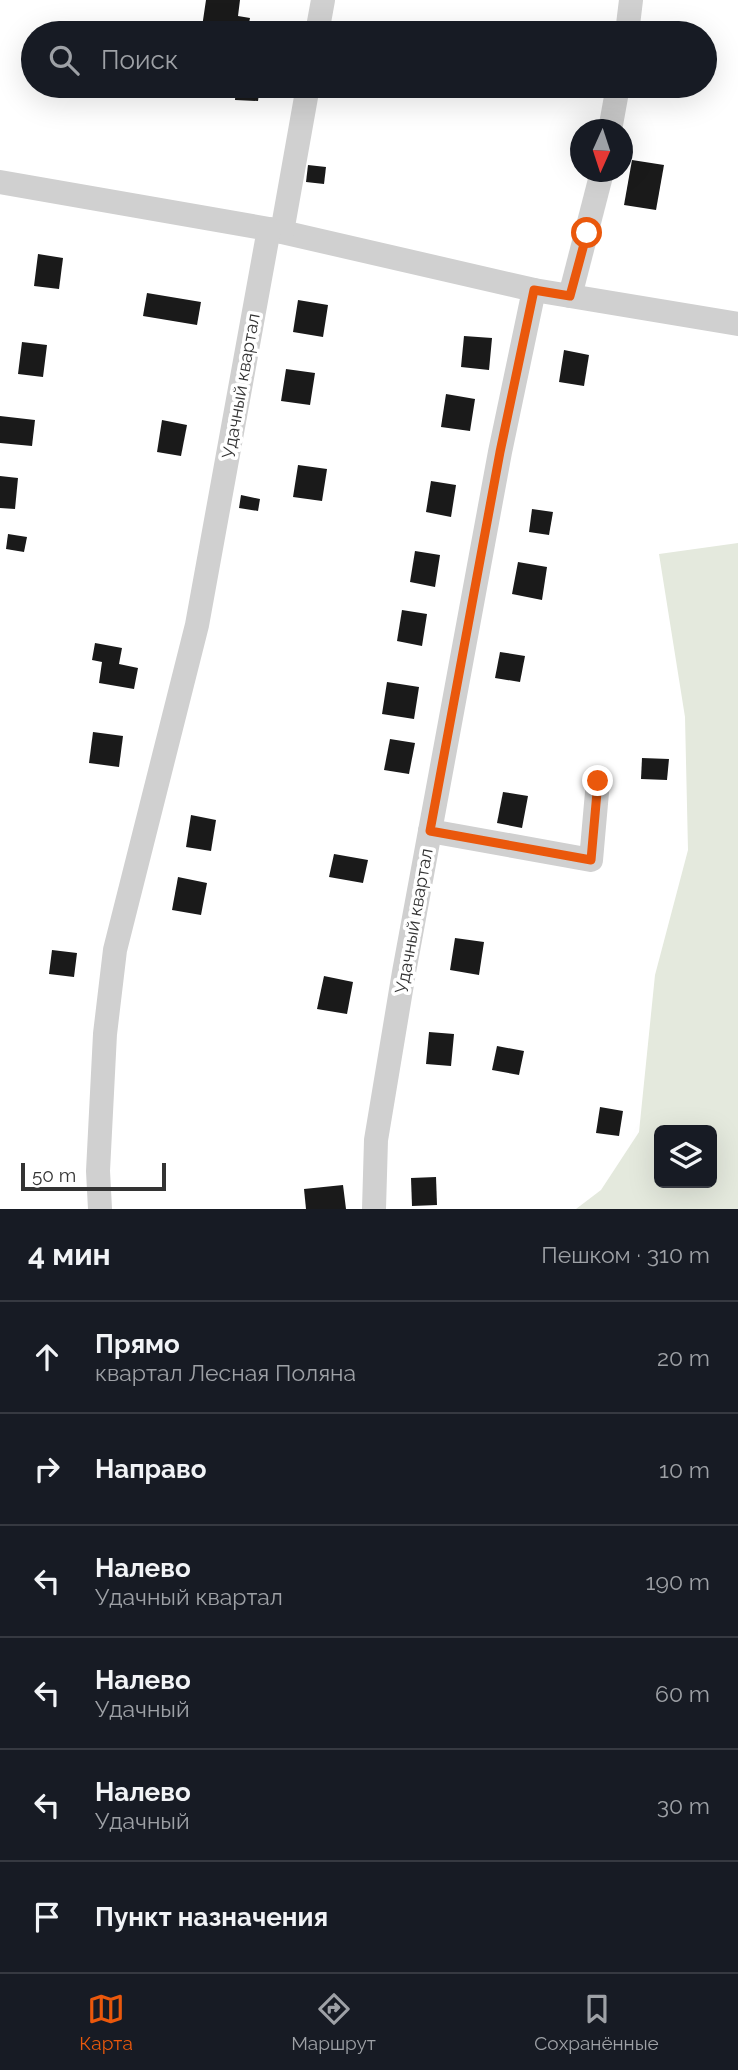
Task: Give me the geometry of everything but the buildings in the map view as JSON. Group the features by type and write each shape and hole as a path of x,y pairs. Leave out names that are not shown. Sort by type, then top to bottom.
{"street":[{"path":"319,21 323,0"},
{"path":"628,21 631,0"},
{"name":"Удачный квартал","path":"100,1209 98,1171 105,1034 115,950 197,625 275,231 305,98"},
{"path":"612,119 616,98"},
{"path":"0,182 275,231 534,290 738,324"},
{"path":"570,296 599,182"},
{"name":"Удачный квартал","path":"374,1209 376,1140 404,972 500,452 534,290"},
{"path":"430,831 591,860 598,781"}],"shaded area":[{"path":"738,543 738,1209 576,1209 601,1190 639,1132 655,975 688,850 685,717 659,554"}],"route":[{"path":"587,233 570,296 534,290 500,452 430,831 591,860 598,781"}]}
